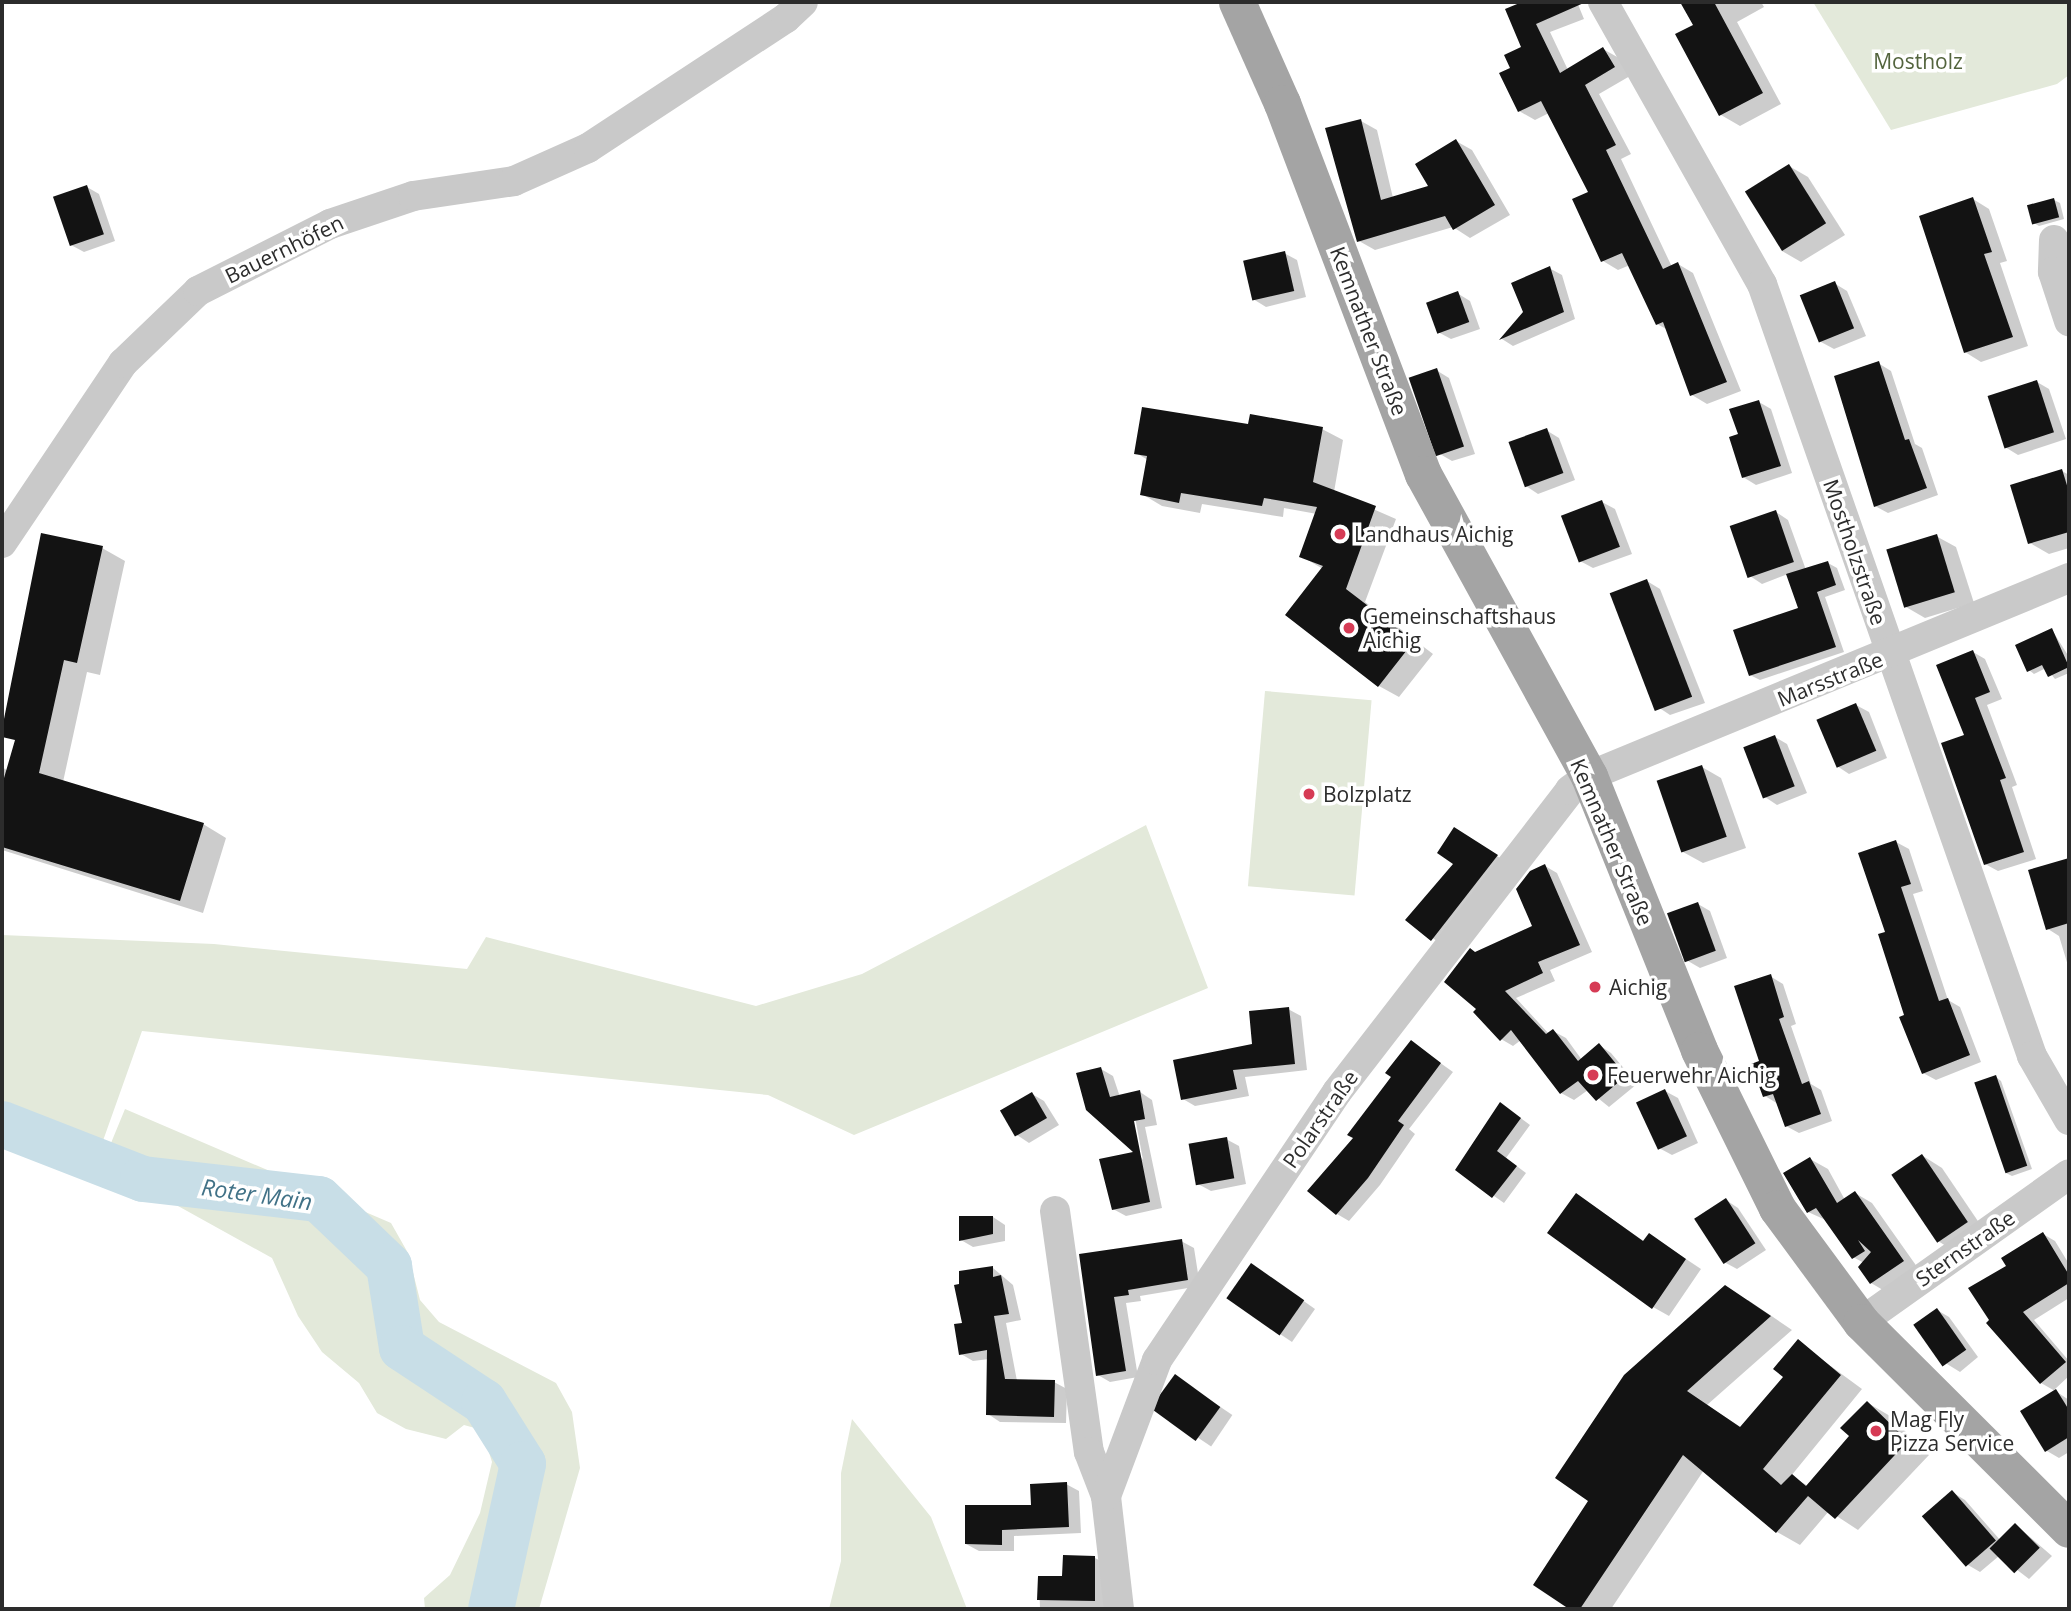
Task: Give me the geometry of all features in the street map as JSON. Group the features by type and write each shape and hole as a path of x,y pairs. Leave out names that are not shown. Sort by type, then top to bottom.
{"main road":[{"name":"Kemnather Straße","path":"1237,2 1282,103 1423,474 1588,776 1665,969 1733,1120 1777,1208 1861,1322 2069,1530"}],"street":[{"name":"Bauernhöfen","path":"2,543 124,363 198,291 330,224 414,197 514,181 588,148 786,18 803,2"},
{"name":"Mostholzstraße","path":"1602,2 1762,284 2032,1056 2069,1120"},
{"path":"2054,240 2053,272 2069,321"},
{"name":"Marsstraße","path":"1588,776 1890,655 2069,578"},
{"name":"Polarstraße","path":"1106,1496 1157,1360 1307,1135 1570,790 1588,776"},
{"name":"Sternstraße","path":"1861,1322 2069,1174"},
{"name":"Polarstraße","path":"1055,1211 1088,1452 1106,1496 1119,1609"}],"green space":[{"name":"Mostholz","path":"1813,2 2069,2 2069,75 2057,84 1891,130"},
{"name":"Bolzplatz","path":"1265,691 1372,700 1355,896 1248,886"},
{"path":"1146,825 1208,988 854,1135 768,1095 142,1031 94,1166 2,1138 2,935 214,944 467,969 486,937 756,1006 862,974"},
{"path":"125,1109 391,1223 408,1253 420,1300 439,1322 556,1383 572,1412 580,1468 539,1609 425,1609 424,1598 450,1575 480,1513 492,1462 482,1430 464,1425 446,1439 406,1429 377,1413 359,1383 322,1352 298,1316 272,1258 160,1196 97,1177"},
{"path":"852,1419 931,1517 967,1609 829,1609 841,1561 841,1473"}],"building":[{"path":"1522,2 1586,2 1536,24 1560,73 1603,47 1615,67 1585,85 1616,145 1606,150 1663,269 1678,262 1727,382 1690,396 1663,322 1656,325 1622,253 1601,262 1572,199 1588,192 1541,101 1518,112 1499,73 1510,68 1504,55 1521,47 1505,9"},
{"path":"1680,2 1714,2 1763,93 1719,116 1675,34 1693,25"},
{"path":"1361,119 1381,200 1428,186 1415,164 1456,139 1495,205 1453,230 1445,216 1357,242 1325,128"},
{"path":"1789,164 1826,223 1782,251 1745,192"},
{"path":"87,185 104,234 70,246 53,197"},
{"path":"1973,197 1992,252 1984,254 2013,337 1964,353 1919,216"},
{"path":"2054,198 2059,217 2032,225 2027,205"},
{"path":"1285,251 1294,291 1252,301 1243,261"},
{"path":"1550,266 1564,312 1499,340 1523,312 1511,283"},
{"path":"1835,281 1854,328 1819,343 1800,295"},
{"path":"1458,291 1469,322 1437,334 1426,303"},
{"path":"1879,361 1905,440 1909,439 1927,488 1874,507 1834,376"},
{"path":"1437,368 1464,446 1436,456 1409,378"},
{"path":"2037,380 2054,432 2005,448 1988,396"},
{"path":"1759,400 1781,466 1742,478 1729,437 1738,434 1729,409"},
{"path":"1142,407 1248,424 1250,414 1323,427 1313,482 1376,506 1346,589 1414,641 1378,687 1285,615 1323,566 1299,557 1317,507 1264,498 1262,506 1181,493 1179,503 1140,495 1147,456 1134,454"},
{"path":"1547,428 1563,473 1525,487 1508,442"},
{"path":"2062,469 2069,492 2069,532 2028,544 2010,485"},
{"path":"1602,500 1620,547 1579,562 1561,516"},
{"path":"1776,510 1794,562 1748,578 1730,526"},
{"path":"41,533 103,546 77,663 64,660 39,773 204,823 180,901 2,847 2,785 15,740 2,737 2,729"},
{"path":"1937,534 1955,592 1904,608 1886,549"},
{"path":"1828,561 1836,585 1817,592 1836,647 1749,676 1733,630 1798,608 1786,574"},
{"path":"1647,579 1692,697 1655,711 1610,593"},
{"path":"2052,628 2069,667 2048,677 2042,665 2027,672 2015,645"},
{"path":"1973,650 1990,692 1975,698 2006,778 2000,780 2024,852 1984,865 1941,743 1964,735 1936,665"},
{"path":"1856,703 1876,751 1837,768 1816,720"},
{"path":"1775,735 1795,786 1763,799 1743,747"},
{"path":"1702,765 1727,837 1681,852 1657,781"},
{"path":"1454,827 1498,855 1431,941 1405,920 1453,864 1437,853"},
{"path":"1896,840 1911,884 1901,887 1939,1001 1948,998 1970,1055 1922,1074 1899,1017 1904,1015 1878,934 1885,932 1858,853"},
{"path":"2069,858 2069,923 2046,930 2028,870"},
{"path":"1545,864 1580,945 1538,962 1543,973 1505,991 1546,1034 1553,1029 1578,1061 1599,1043 1626,1076 1596,1101 1578,1081 1560,1094 1511,1030 1500,1041 1473,1012 1476,1009 1444,982 1470,948 1475,952 1532,926 1516,889 1530,871"},
{"path":"1698,902 1716,951 1685,962 1667,913"},
{"path":"1771,974 1784,1017 1779,1019 1802,1084 1809,1081 1821,1114 1785,1127 1773,1094 1763,1097 1751,1064 1759,1061 1734,986"},
{"path":"1289,1007 1295,1064 1233,1070 1237,1089 1181,1100 1173,1060 1252,1044 1249,1011"},
{"path":"1411,1040 1441,1063 1398,1121 1404,1125 1368,1178 1336,1215 1307,1191 1353,1138 1347,1135 1391,1077 1385,1073"},
{"path":"1101,1067 1110,1097 1140,1090 1145,1119 1134,1121 1150,1202 1112,1210 1099,1159 1133,1152 1086,1110 1076,1073"},
{"path":"1996,1075 2027,1166 2006,1173 1974,1082"},
{"path":"1665,1089 1687,1136 1658,1150 1636,1103"},
{"path":"1032,1092 1047,1118 1015,1136 1000,1110"},
{"path":"1500,1102 1521,1118 1497,1151 1517,1166 1492,1198 1455,1170"},
{"path":"1227,1137 1234,1178 1196,1185 1189,1144"},
{"path":"1922,1154 1968,1222 1937,1243 1891,1175"},
{"path":"1810,1157 1837,1203 1855,1191 1904,1261 1870,1284 1858,1267 1871,1252 1858,1240 1865,1251 1852,1259 1816,1208 1807,1213 1783,1173"},
{"path":"1576,1193 1643,1241 1649,1233 1686,1259 1652,1309 1547,1233"},
{"path":"1726,1198 1755,1243 1724,1264 1694,1219"},
{"path":"959,1216 993,1216 993,1234 959,1241"},
{"path":"2043,1232 2069,1275 2069,1283 2023,1312 2066,1362 2040,1384 1986,1323 1989,1320 1968,1288 2006,1266 2001,1258"},
{"path":"1182,1239 1188,1280 1128,1290 1129,1295 1114,1297 1126,1371 1096,1376 1079,1254"},
{"path":"1251,1263 1304,1300 1280,1336 1226,1298"},
{"path":"993,1266 993,1277 1001,1275 1009,1314 994,1316 1005,1379 1055,1380 1054,1417 986,1415 987,1350 959,1355 954,1324 962,1323 954,1285 959,1284 959,1271"},
{"path":"1725,1285 1771,1316 1687,1391 1740,1427 1783,1377 1773,1369 1798,1339 1841,1375 1763,1469 1781,1485 1792,1474 1806,1486 1849,1436 1840,1428 1867,1401 1908,1441 1835,1519 1808,1496 1776,1533 1683,1455 1580,1609 1569,1609 1533,1585 1588,1501 1555,1478 1624,1375"},
{"path":"1937,1308 1966,1350 1942,1366 1913,1325"},
{"path":"1175,1374 1220,1407 1196,1441 1150,1408"},
{"path":"2056,1389 2069,1410 2069,1437 2045,1452 2020,1411"},
{"path":"1067,1482 1069,1527 1002,1530 1002,1545 965,1544 965,1505 1031,1505 1030,1484"},
{"path":"1952,1490 1996,1541 1966,1567 1922,1516"},
{"path":"2015,1523 2040,1548 2014,1573 1990,1548"},
{"path":"1063,1555 1095,1556 1095,1601 1037,1600 1038,1576 1062,1576"}],"waterway":[{"name":"Roter Main","path":"2,1124 143,1179 319,1199 389,1266 402,1348 484,1402 523,1464 491,1609"}],"place":[{"name":"Landhaus Aichig","path":"1340,534"},
{"name":"Gemeinschaftshaus Aichig","path":"1349,628"},
{"name":"Bolzplatz","path":"1309,794"},
{"name":"Aichig","path":"1595,987"},
{"name":"Feuerwehr Aichig","path":"1593,1075"},
{"name":"Mag Fly Pizza Service","path":"1876,1431"}]}
